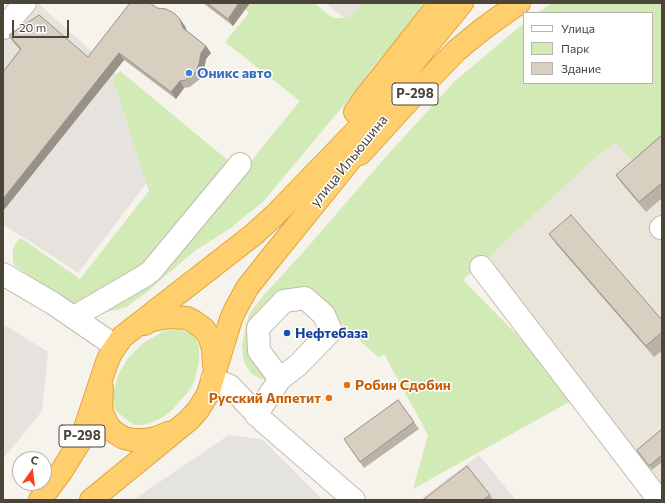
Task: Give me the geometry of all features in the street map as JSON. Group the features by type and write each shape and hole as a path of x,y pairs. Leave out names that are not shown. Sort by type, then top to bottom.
{"highway":[{"path":"314,190 367,95 440,3"},
{"name":"улица Ильюшина","path":"213,375 231,319 247,288 296,226 314,190 362,125 462,3"},
{"name":"улица Ильюшина","path":"117,347 253,235 280,210 314,190 478,3"},
{"name":"Р-298","path":"314,190 412,97 457,50 484,28 519,3"},
{"name":"Р-298","path":"40,500 61,472 79,443 117,347 149,321 162,318 180,317 193,321 204,329 209,336 213,348 213,375 208,394 198,410 189,420 91,500"},
{"name":"Р-298","path":"117,347 101,394 102,413 105,420 114,432 124,438 144,440 156,438 179,428"}],"street":[{"path":"3,28 25,3"},
{"path":"74,317 152,270 240,164"},
{"path":"481,267 659,500"},
{"path":"3,274 54,304 117,347"},
{"path":"213,375 230,386 256,415 354,500"},
{"path":"256,415 280,380"}],"shaded area":[{"path":"14,3 38,3 180,131 177,143 78,273 3,225 3,16"},
{"path":"325,3 364,3 348,21"},
{"path":"662,61 662,489 461,232 651,84 653,84"},
{"path":"3,324 48,352 42,411 3,459"},
{"path":"229,435 262,439 323,500 133,500"},
{"path":"479,455 516,500 419,500"}],"green space":[{"path":"238,3 314,3 333,18 348,18 360,7 362,3 424,3 407,28 374,65 353,94 262,203 231,228 196,250 146,293 126,307 96,314 73,308 13,264 13,249 17,241 21,238 80,279 149,191 113,78 120,71 242,172 300,101 225,42 249,13"},
{"path":"552,3 662,3 662,135 632,160 615,142 598,155 463,280 578,397 413,489 428,435 384,354 379,358 301,287 264,330 264,341 288,369 271,380 260,379 251,373 245,364 242,345 246,325 249,315 264,295 456,80 523,24 523,84 653,84 653,12 538,12"},
{"path":"178,329 191,333 195,336 199,347 199,362 191,388 172,410 163,417 148,424 135,425 115,410 113,404 113,394 119,373 128,358 142,344 164,331"}],"building":[{"path":"130,3 150,3 157,8 166,9 174,13 180,19 183,28 206,46 201,53 196,72 186,80 180,81 171,92 119,53 3,199 3,72 21,49 9,35 39,15 88,57"},
{"path":"207,3 239,3 228,19"},
{"path":"662,135 662,183 639,202 616,175"},
{"path":"571,215 662,320 662,332 646,346 549,234"},
{"path":"398,400 414,422 360,462 344,439"},
{"path":"662,429 662,455 649,466 637,450"},
{"path":"467,466 490,495 483,500 423,500"}],"place":[{"name":"Оникс авто","path":"189,73"},
{"name":"Нефтебаза","path":"287,333"},
{"name":"Робин Сдобин","path":"347,385"},
{"name":"Русский Аппетит","path":"329,398"}]}
